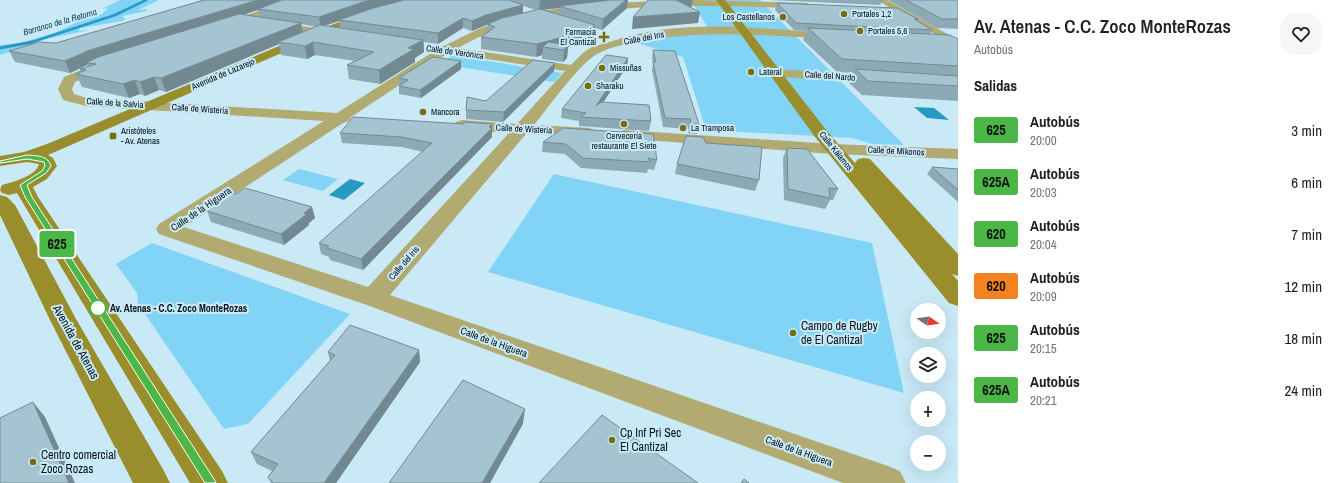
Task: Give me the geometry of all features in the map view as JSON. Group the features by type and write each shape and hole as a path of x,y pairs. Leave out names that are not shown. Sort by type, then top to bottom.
{"main road":[{"name":"Avenida de Lazarejo","path":"27,157 53,148 368,15 423,0"},
{"name":"Avenida de Lazarejo","path":"47,162 326,33 374,17 436,0"},
{"name":"Calle Kálamos","path":"726,1 782,73 833,149 958,298"},
{"name":"Calle Kálamos","path":"782,73 958,268"},
{"path":"0,161 27,157 43,159 47,162 48,166 44,172 12,188"},
{"path":"12,188 28,197 210,483"},
{"name":"Avenida de Atenas","path":"0,201 5,205 63,320 152,483"}],"street":[{"path":"216,28 303,0"},
{"path":"881,0 954,42"},
{"name":"Calle de la Higuera","path":"820,6 726,1 644,2 529,12 435,49 340,117 167,230 373,298 888,483"},
{"path":"876,9 898,10"},
{"path":"529,12 566,23"},
{"path":"240,20 347,36"},
{"name":"Calle del Iris","path":"373,298 574,69 592,52 623,41 672,32 703,30 750,31 852,37"},
{"path":"609,36 623,41"},
{"path":"922,41 954,42"},
{"name":"Calle de Verónica","path":"435,49 574,69"},
{"name":"Calle de la Salvia","path":"114,62 69,80 65,89 68,97 86,102 166,107"},
{"name":"Calle del Nardo","path":"782,73 897,81"},
{"name":"Calle de Wisteria","path":"166,107 363,119"},
{"name":"Calle de Wisteria","path":"448,124 833,149"},
{"name":"Calle de Mikonos","path":"833,149 958,154"}],"shaded area":[{"path":"120,0 159,0 138,10 147,9 147,11 122,16 125,19 123,21 80,28 78,31 90,30 45,39 0,55 0,45 21,43 57,32 79,21 102,14 108,8 102,9"},
{"path":"691,0 760,0 904,145 872,144 852,138 706,130 683,57 637,43 708,28"},
{"path":"451,56 562,73 554,82 441,64"},
{"path":"914,107 934,108 949,120 927,118"},
{"path":"299,169 338,179 323,191 283,180"},
{"name":"Campo de Rugby de El Cantizal","path":"554,174 872,243 904,393 488,272"},
{"path":"350,179 365,183 344,200 329,195"},
{"path":"152,243 350,314 248,424 224,429 138,304 137,293 116,264"}],"building":[{"path":"204,0 258,0 90,50 65,61 9,51 39,42 56,43"},
{"path":"282,0 372,0 319,17 258,9"},
{"path":"404,0 509,0 523,5 486,15 472,21 463,18 438,33 339,20 370,9"},
{"path":"611,0 626,0 603,19 559,6"},
{"path":"648,0 676,0 700,12 633,17"},
{"path":"906,0 958,0 958,19 942,19"},
{"path":"777,3 897,8 918,19 914,19 932,30 796,23"},
{"path":"540,9 595,25 589,30 537,44 481,37 495,27 488,24 502,18"},
{"path":"239,14 301,23 161,78 154,77 140,82 135,80 123,84 76,74 86,70 80,69 96,64 86,63 98,57"},
{"path":"320,25 423,40 408,48 414,49 379,70 347,65 374,52 313,42 305,46 278,42"},
{"path":"808,28 950,35 958,39 958,66 842,59"},
{"path":"548,42 568,45 564,50 543,47"},
{"path":"653,50 675,51 699,124 690,124 691,119 665,118 653,62 656,62"},
{"path":"606,55 628,58 596,106 601,102 649,105 651,121 580,117 586,113 562,109"},
{"path":"433,57 461,61 420,90 399,86 408,80 399,78"},
{"path":"533,60 555,63 504,112 466,110 467,97 486,101"},
{"path":"855,69 958,76 958,86 868,81"},
{"path":"353,117 464,124 464,122 492,124 489,127 492,128 361,259 327,248 329,246 319,243 432,143 401,137 340,133"},
{"path":"563,128 653,134 657,160 648,158 650,162 583,158 566,144 543,142"},
{"path":"686,136 703,137 706,143 762,147 759,180 677,164"},
{"path":"787,148 807,149 838,189 829,188 830,198 788,189"},
{"path":"932,167 958,169 958,190"},
{"path":"245,188 312,207 304,213 307,214 281,234 207,211 232,193 236,194"},
{"path":"350,325 419,350 324,483 273,483 268,477 278,464 251,452 335,355 328,352"},
{"path":"463,380 525,409 482,483 389,483"},
{"name":"Centro comercial Zoco Rozas","path":"33,402 69,483 0,483 0,418"},
{"path":"602,415 698,483 539,483"},
{"path":"744,479 749,483 741,483"}],"waterway":[{"name":"Barranco de la Retorna","path":"29,43 115,15 146,0"},
{"name":"Barranco de la Retorna","path":"0,48 32,42"}],"bus line":[{"name":"625","path":"0,161 27,157 43,159 47,162 48,166 44,172 23,185 28,197 210,483"}],"place":[{"name":"Portales 1,2","path":"844,14"},
{"name":"Los Castellanos","path":"783,17"},
{"name":"Portales 5,6","path":"860,31"},
{"name":"Farmacia El Cantizal","path":"604,37"},
{"name":"Missuñas","path":"602,68"},
{"name":"Lateral","path":"751,72"},
{"name":"Sharaku","path":"588,86"},
{"name":"Mancora","path":"423,112"},
{"name":"Cervecería restaurante El Siete","path":"624,124"},
{"name":"La Tramposa","path":"683,128"},
{"name":"Aristóteles - Av. Atenas","path":"113,136"},
{"name":"Av. Atenas - C.C. Zoco MonteRozas","path":"98,308"},
{"name":"Campo de Rugby de El Cantizal","path":"793,333"},
{"name":"Cp Inf Pri Sec El Cantizal","path":"612,440"},
{"name":"Centro comercial Zoco Rozas","path":"33,462"}]}
